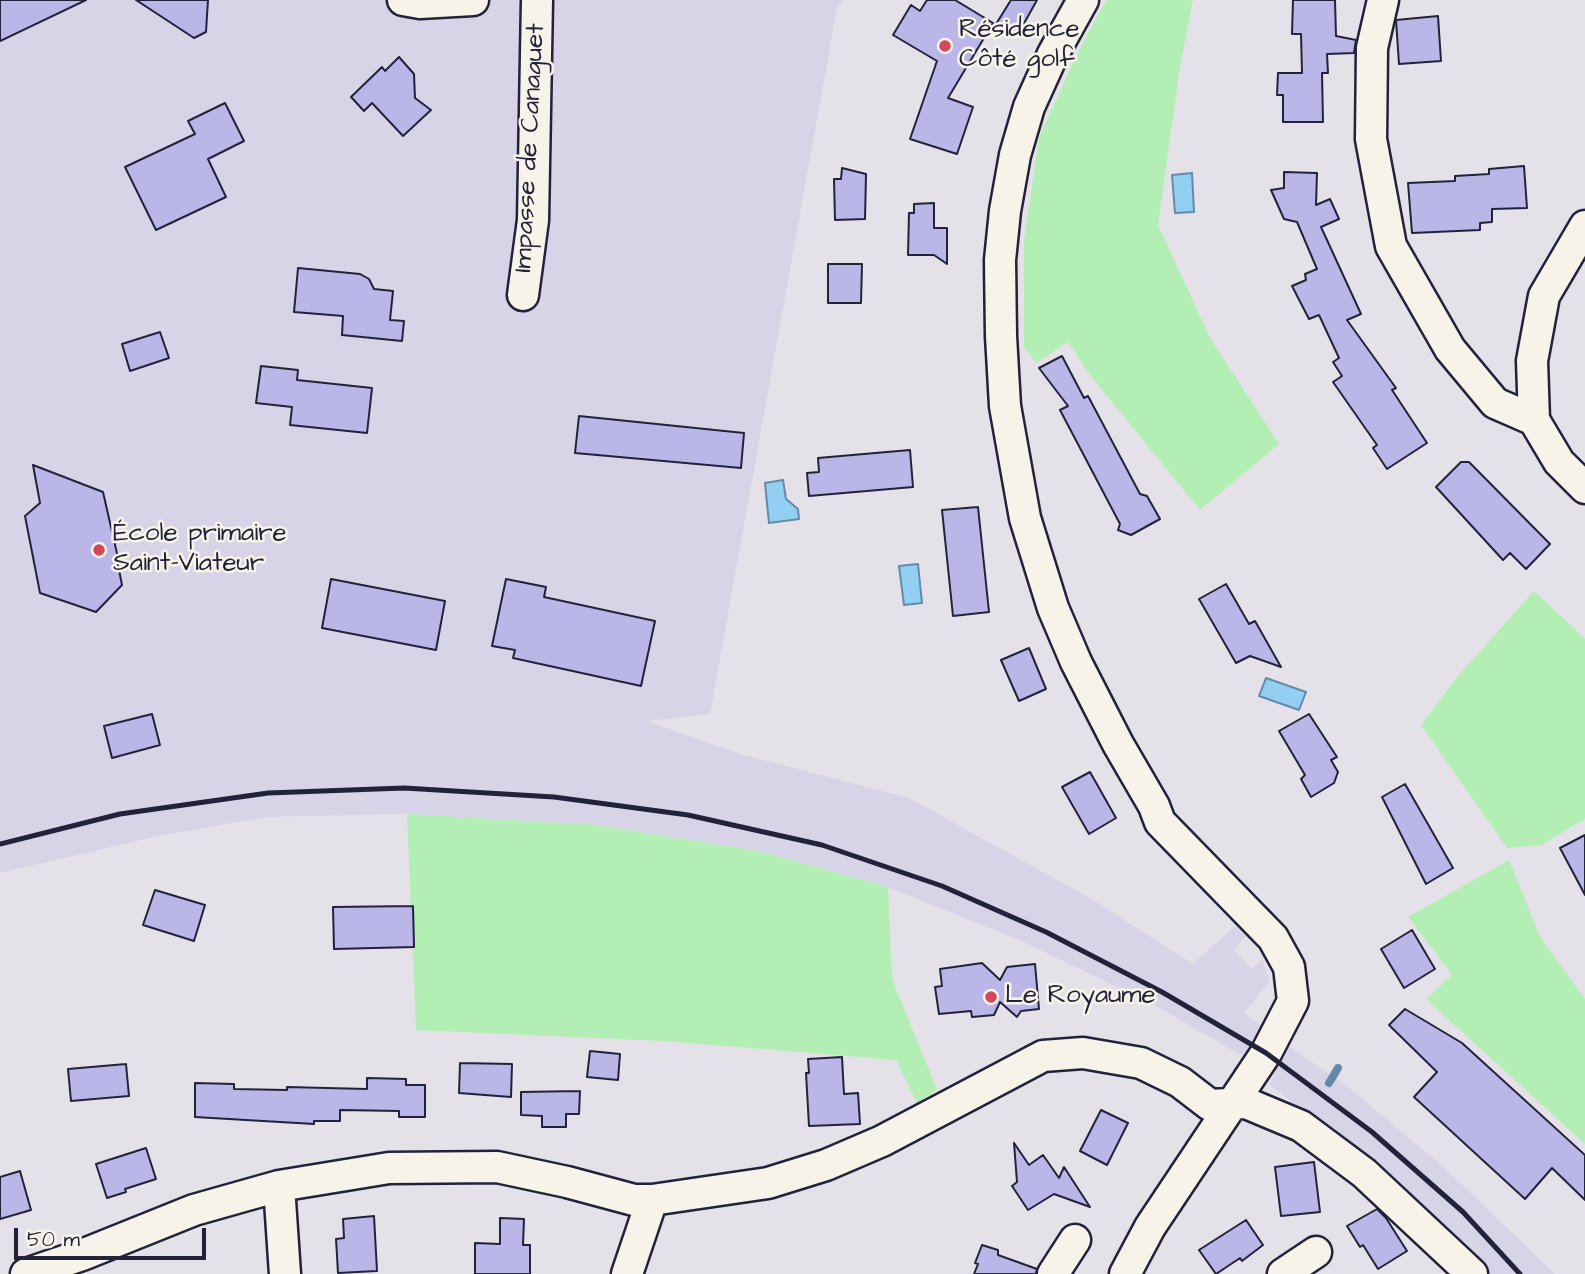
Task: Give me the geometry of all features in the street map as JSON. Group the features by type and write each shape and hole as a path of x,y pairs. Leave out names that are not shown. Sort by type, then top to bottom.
{"street":[{"path":"403,0 473,0"},
{"name":"Impasse de Canaguet","path":"523,295 533,220 537,0"},
{"path":"1083,0 1053,54 1029,107 1015,155 1000,260 1004,405 1025,518 1053,608 1086,684 1154,806 1160,822 1273,938 1289,967 1293,1001 1266,1053 1150,1227 1125,1274"},
{"path":"1383,0 1372,48 1371,139 1391,246 1450,349 1495,403 1534,420"},
{"path":"1585,226 1544,296 1532,361 1534,420 1559,462 1585,488"},
{"path":"26,1274 82,1255 194,1210 279,1186 389,1168 497,1167 634,1200 652,1200 768,1183 826,1165 882,1141 1043,1056 1083,1053 1141,1063 1180,1082 1210,1105 1246,1103 1301,1126 1364,1173 1472,1274"},
{"path":"279,1186 285,1274"},
{"path":"627,1274 652,1200"},
{"path":"1053,1274 1075,1240"},
{"path":"1283,1274 1316,1252"}],"shaded area":[{"path":"0,0 843,0 837,8 710,714 647,721 740,754 909,798 1090,898 1193,964 1235,926 1246,936 1233,950 1252,969 1262,960 1270,981 1244,1013 1261,1026 1242,1056 1158,1007 1024,942 888,887 758,851 597,825 407,814 266,817 158,836 0,873"},
{"path":"1290,1047 1347,1086 1448,1171 1555,1274 1490,1274 1349,1145 1270,1085"}],"green space":[{"path":"1106,0 1193,0 1180,66 1158,225 1210,338 1279,444 1200,510 1090,375 1068,342 1036,363 1024,347 1024,241 1039,137 1079,50"},
{"path":"1534,591 1585,639 1585,819 1541,845 1507,848 1421,725 1458,676"},
{"path":"407,814 597,825 758,851 888,887 892,979 937,1090 917,1103 896,1060 664,1041 416,1030"},
{"path":"1509,860 1540,937 1585,999 1585,1144 1426,999 1452,975 1408,917"}],"water":[{"path":"1192,173 1194,212 1175,213 1172,175"},
{"path":"783,480 786,499 798,509 799,519 769,523 765,483"},
{"path":"918,564 922,603 904,605 899,566"},
{"path":"1266,678 1306,692 1299,710 1259,696"}],"building":[{"path":"0,0 86,0 0,41"},
{"path":"136,0 208,0 206,32 194,38"},
{"path":"927,0 955,0 993,23 948,98 973,107 957,154 910,139 937,61 893,35 911,5 920,11"},
{"path":"1011,0 1037,0 1017,36 996,24"},
{"path":"1293,0 1335,0 1336,36 1356,40 1354,53 1327,54 1328,73 1322,73 1323,122 1283,122 1283,95 1277,95 1278,73 1302,73 1301,34 1292,34"},
{"path":"1438,16 1441,61 1399,64 1396,20"},
{"path":"399,57 414,74 415,98 431,110 403,136 372,103 364,111 351,97 382,67 385,71"},
{"path":"225,103 244,141 208,159 226,197 156,230 125,167 195,134 188,121"},
{"path":"1524,166 1527,208 1492,209 1492,222 1480,223 1480,230 1412,233 1408,183 1455,181 1455,176 1489,174 1489,169"},
{"path":"842,168 866,174 865,219 835,220 834,179 841,179"},
{"path":"1284,172 1317,173 1316,205 1330,199 1339,219 1321,227 1361,314 1347,320 1396,388 1392,390 1427,443 1387,469 1373,448 1377,445 1333,382 1342,376 1333,362 1339,358 1319,315 1309,319 1292,286 1306,280 1305,274 1317,269 1297,222 1284,219 1271,190 1284,188"},
{"path":"934,203 934,228 947,228 947,264 934,255 908,255 909,213 914,213 914,204"},
{"path":"828,264 862,264 861,303 828,303"},
{"path":"298,268 360,274 369,279 374,289 393,291 390,320 404,321 402,341 342,335 343,316 294,312"},
{"path":"160,332 169,358 130,371 122,344"},
{"path":"1062,356 1084,398 1088,396 1140,494 1147,496 1160,519 1131,535 1118,530 1120,524 1060,410 1068,406 1039,368"},
{"path":"261,366 298,370 297,380 372,388 367,433 290,425 292,407 256,403"},
{"path":"579,416 744,433 741,468 575,453"},
{"path":"910,450 913,487 809,496 807,473 819,472 818,458"},
{"path":"1461,462 1469,462 1550,544 1526,569 1510,553 1503,560 1436,487"},
{"path":"33,465 103,492 122,585 96,612 40,593 25,516 40,503"},
{"path":"978,507 989,612 953,616 942,510"},
{"path":"331,579 445,601 436,650 322,628"},
{"path":"506,579 546,587 544,597 655,621 641,686 513,658 515,650 492,646"},
{"path":"1226,584 1249,624 1255,621 1281,667 1250,656 1236,663 1199,599"},
{"path":"1029,648 1046,689 1019,701 1001,660"},
{"path":"152,714 160,745 112,758 104,726"},
{"path":"1309,714 1337,757 1331,760 1338,772 1334,783 1311,797 1301,779 1305,775 1279,731"},
{"path":"1090,772 1116,818 1089,834 1062,787"},
{"path":"1405,784 1453,868 1426,884 1382,797"},
{"path":"1585,835 1585,895 1560,848"},
{"path":"155,890 205,905 194,941 143,925"},
{"path":"413,906 414,947 334,949 333,907"},
{"path":"1412,930 1435,969 1404,988 1381,949"},
{"name":"Le Royaume","path":"982,963 1000,980 1007,967 1035,964 1039,1009 1021,1011 1017,1017 1000,1002 994,1015 972,1017 971,1011 939,1014 935,987 942,986 940,969"},
{"path":"1405,1009 1462,1043 1585,1155 1585,1200 1552,1168 1525,1199 1414,1097 1437,1072 1389,1025"},
{"path":"590,1051 620,1054 618,1080 587,1077"},
{"path":"842,1057 844,1094 858,1093 860,1124 809,1126 806,1073 809,1073 808,1059"},
{"path":"460,1063 512,1064 511,1097 459,1093"},
{"path":"126,1064 129,1096 71,1101 68,1069"},
{"path":"367,1078 406,1079 406,1085 425,1085 425,1117 399,1117 399,1111 340,1110 340,1121 314,1121 314,1124 195,1117 195,1083 234,1084 234,1089 367,1089"},
{"path":"580,1091 579,1114 566,1114 566,1127 542,1127 542,1116 521,1115 521,1092"},
{"path":"1101,1110 1128,1123 1107,1165 1080,1151"},
{"path":"1014,1143 1029,1165 1043,1155 1059,1178 1064,1167 1090,1207 1054,1194 1028,1210 1012,1186 1017,1182"},
{"path":"146,1148 156,1179 107,1198 96,1164"},
{"path":"1314,1162 1320,1212 1281,1216 1275,1167"},
{"path":"20,1171 31,1210 0,1219 0,1177"},
{"path":"1377,1209 1407,1251 1378,1269 1347,1226"},
{"path":"374,1216 377,1271 338,1273 336,1239 344,1238 343,1219"},
{"path":"500,1218 524,1219 523,1245 530,1245 530,1274 475,1274 475,1243 500,1244"},
{"path":"1246,1220 1263,1245 1242,1261 1240,1258 1216,1274 1199,1250"},
{"path":"982,1245 998,1250 998,1255 1037,1269 1036,1274 974,1274"}],"waterway":[{"path":"1329,1083 1338,1068"}],"railway":[{"path":"0,844 120,814 268,793 404,788 554,797 688,815 822,845 942,886 1046,932 1162,992 1266,1053 1372,1132 1463,1212 1520,1274"}],"place":[{"name":"Résidence Côté golf","path":"945,46"},
{"name":"École primaire Saint-Viateur","path":"99,550"},
{"name":"Le Royaume","path":"991,997"}]}
